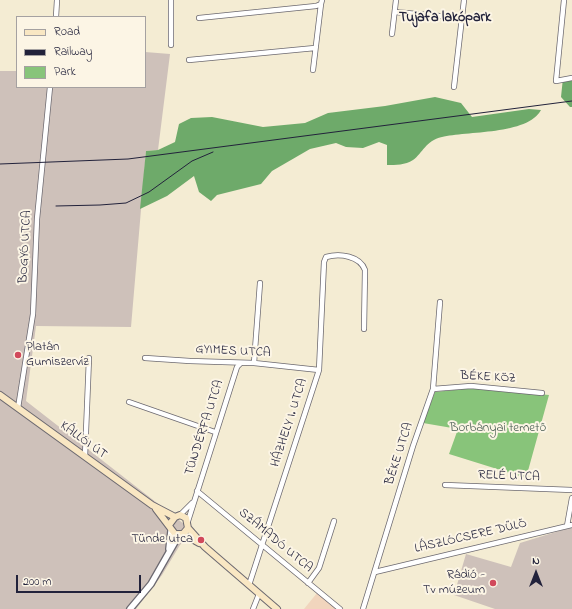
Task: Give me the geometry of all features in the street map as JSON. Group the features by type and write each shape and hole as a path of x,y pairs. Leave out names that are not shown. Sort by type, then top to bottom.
{"main road":[{"name":"KÁLLÓI ÚT","path":"0,395 152,505 188,521"},
{"name":"KÁLLÓI ÚT","path":"152,505 170,528 205,547"},
{"path":"170,528 177,516"},
{"path":"181,535 188,528 188,521"},
{"name":"KÁLLÓI ÚT","path":"188,528 205,547 277,609"}],"street":[{"path":"56,16 57,0"},
{"path":"171,0 171,45"},
{"path":"392,34 396,0"},
{"path":"454,87 464,0"},
{"path":"564,0 556,83 572,78"},
{"path":"199,18 316,6 322,2"},
{"path":"313,70 322,2"},
{"path":"395,12 462,18"},
{"path":"189,60 315,48"},
{"name":"BOGYÓ UTCA","path":"18,408 33,314 37,219 50,88"},
{"name":"HÁZHELY I. UTCA","path":"250,585 319,370 324,262 326,257 332,255 356,259 363,263 365,270 364,329"},
{"path":"254,363 260,283"},
{"name":"BÉKE UTCA","path":"363,609 413,446 433,389 440,302"},
{"path":"85,456 89,358"},
{"name":"GYIMES UTCA","path":"146,358 254,363 319,370"},
{"name":"TÜNDÉRFA UTCA","path":"188,521 215,432 237,367 241,363"},
{"name":"BÉKE KÖZ","path":"433,389 471,386 542,393"},
{"path":"129,402 215,432"},
{"name":"RELÉ UTCA","path":"445,485 572,490"},
{"name":"SZÁMADÓ UTCA","path":"197,491 340,609"},
{"path":"570,526 572,498"},
{"name":"TÜNDÉRFA UTCA","path":"177,516 193,501"},
{"path":"308,583 319,568 334,521"},
{"name":"LÁSZLÓCSERE DŰLŐ","path":"375,572 570,526"},
{"path":"168,551 170,528"},
{"path":"130,609 151,584 168,551 181,535"},
{"path":"253,609 259,594"}],"shaded area":[{"path":"146,52 170,54 158,150 146,151 131,327 36,326 26,401 193,531 180,545 162,575 136,609 0,609 0,71 16,71 16,88 146,88"},
{"path":"572,527 572,609 495,609 454,595 466,554 511,567 520,543"},
{"path":"317,593 337,609 304,609"}],"green space":[{"path":"572,77 572,107 570,107 561,97 563,78"},
{"path":"435,97 461,103 472,117 529,109 541,110 534,118 523,124 510,128 496,131 453,135 436,139 428,144 413,160 404,164 387,165 387,145 379,142 363,148 346,147 336,143 310,149 272,171 261,184 217,195 211,201 199,192 194,176 167,196 140,209 146,151 158,150 175,142 179,124 191,118 212,117 263,127 305,123 328,113 385,106"},
{"name":"Borbányai temető","path":"472,388 549,395 526,478 449,454 458,429 423,423 435,392"}],"railway":[{"path":"0,164 128,159 572,101"},
{"path":"56,206 126,203 149,192 192,161 213,152"}],"place":[{"name":"Platán Gumiszervíz","path":"18,355"},
{"name":"Tünde utca","path":"201,540"},
{"name":"Rádió - Tv múzeum","path":"493,583"}],"district":[{"name":"Tujafa lakópark","path":"445,19"}]}
